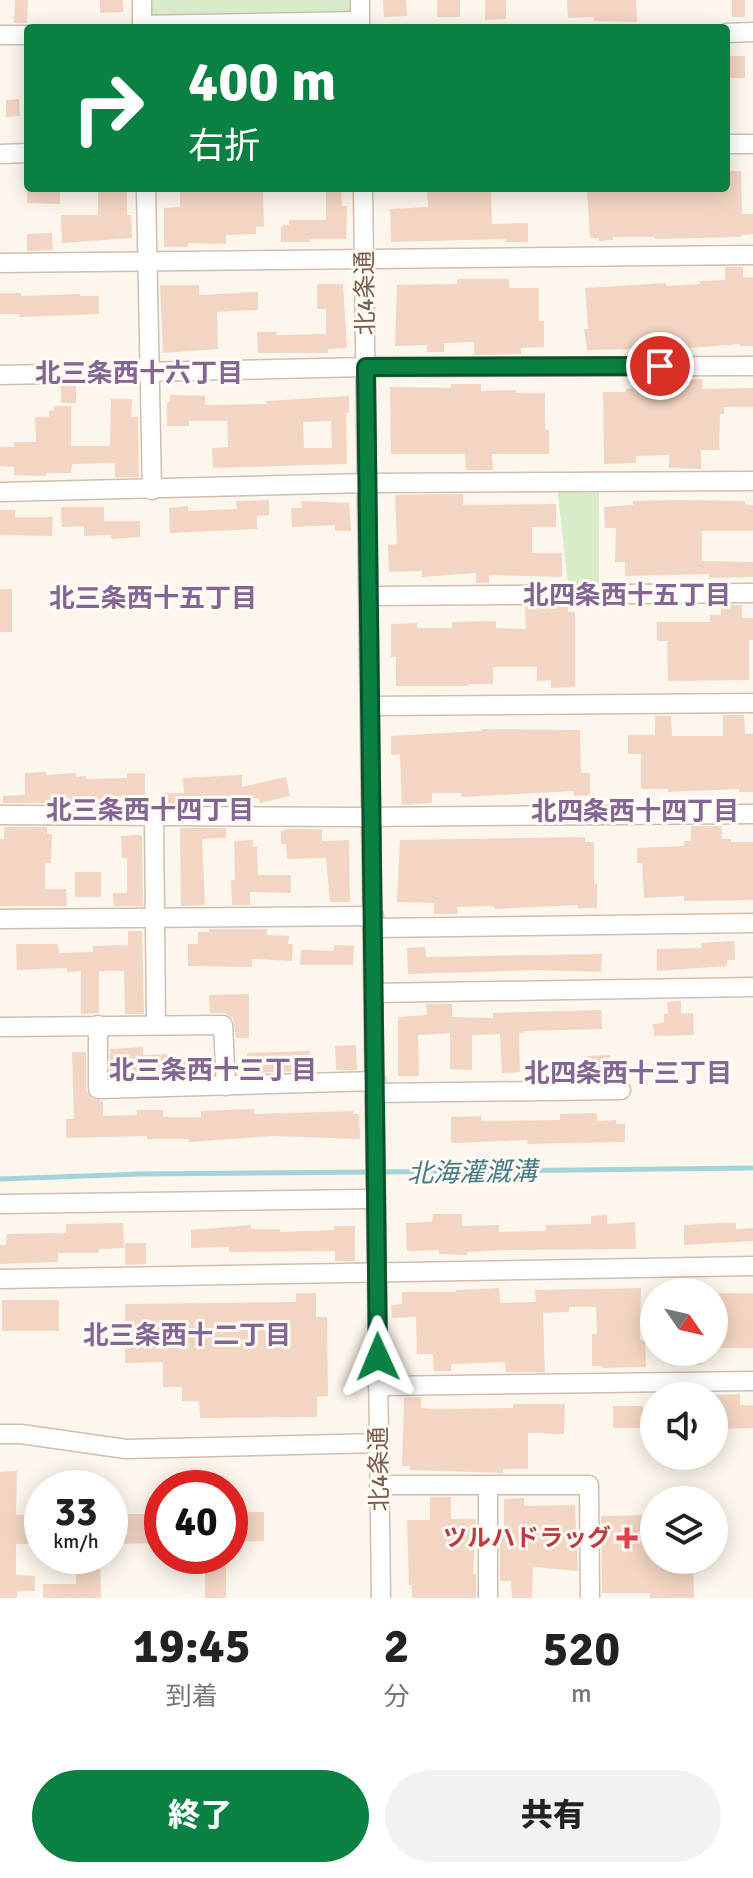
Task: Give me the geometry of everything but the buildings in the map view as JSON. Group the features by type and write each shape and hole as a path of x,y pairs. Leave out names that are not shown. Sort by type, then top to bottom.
{"street":[{"path":"142,0 142,24"},
{"path":"360,0 360,24"},
{"path":"730,33 753,32"},
{"path":"0,35 24,35"},
{"path":"730,144 753,144"},
{"path":"0,154 24,153"},
{"path":"146,192 152,490"},
{"name":"北4条通","path":"363,192 381,1598"},
{"path":"0,263 753,255"},
{"path":"0,375 366,367 753,366"},
{"path":"0,492 367,483 753,481"},
{"path":"369,596 753,593"},
{"path":"371,706 753,703"},
{"path":"0,815 372,817 753,814"},
{"path":"154,815 156,1025"},
{"path":"0,919 753,923"},
{"path":"375,993 753,987"},
{"path":"98,1025 98,1089 226,1086 621,1090"},
{"path":"0,1027 223,1025 226,1086"},
{"path":"0,1204 364,1199"},
{"path":"0,1279 753,1266"},
{"path":"378,1386 753,1381"},
{"path":"0,1434 21,1434 126,1449 379,1443"},
{"path":"379,1485 589,1485 590,1598"},
{"path":"488,1486 488,1598"}],"green space":[{"path":"150,0 351,0 352,18 150,20"},
{"path":"557,486 599,486 599,593 569,594"}],"waterway":[{"name":"北海灌漑溝","path":"381,1172 753,1168"},
{"name":"北海灌漑溝","path":"0,1179 371,1172"}],"place":[{"name":"ツルハドラッグ","path":"627,1538"}],"district":[{"name":"北三条西十六丁目","path":"139,373"},
{"name":"北四条西十五丁目","path":"627,595"},
{"name":"北三条西十五丁目","path":"153,598"},
{"name":"北三条西十四丁目","path":"150,810"},
{"name":"北四条西十四丁目","path":"635,811"},
{"name":"北三条西十三丁目","path":"213,1070"},
{"name":"北四条西十三丁目","path":"628,1073"},
{"name":"北三条西十二丁目","path":"187,1335"}],"route":[{"path":"378,1357 366,367 660,366"}]}
